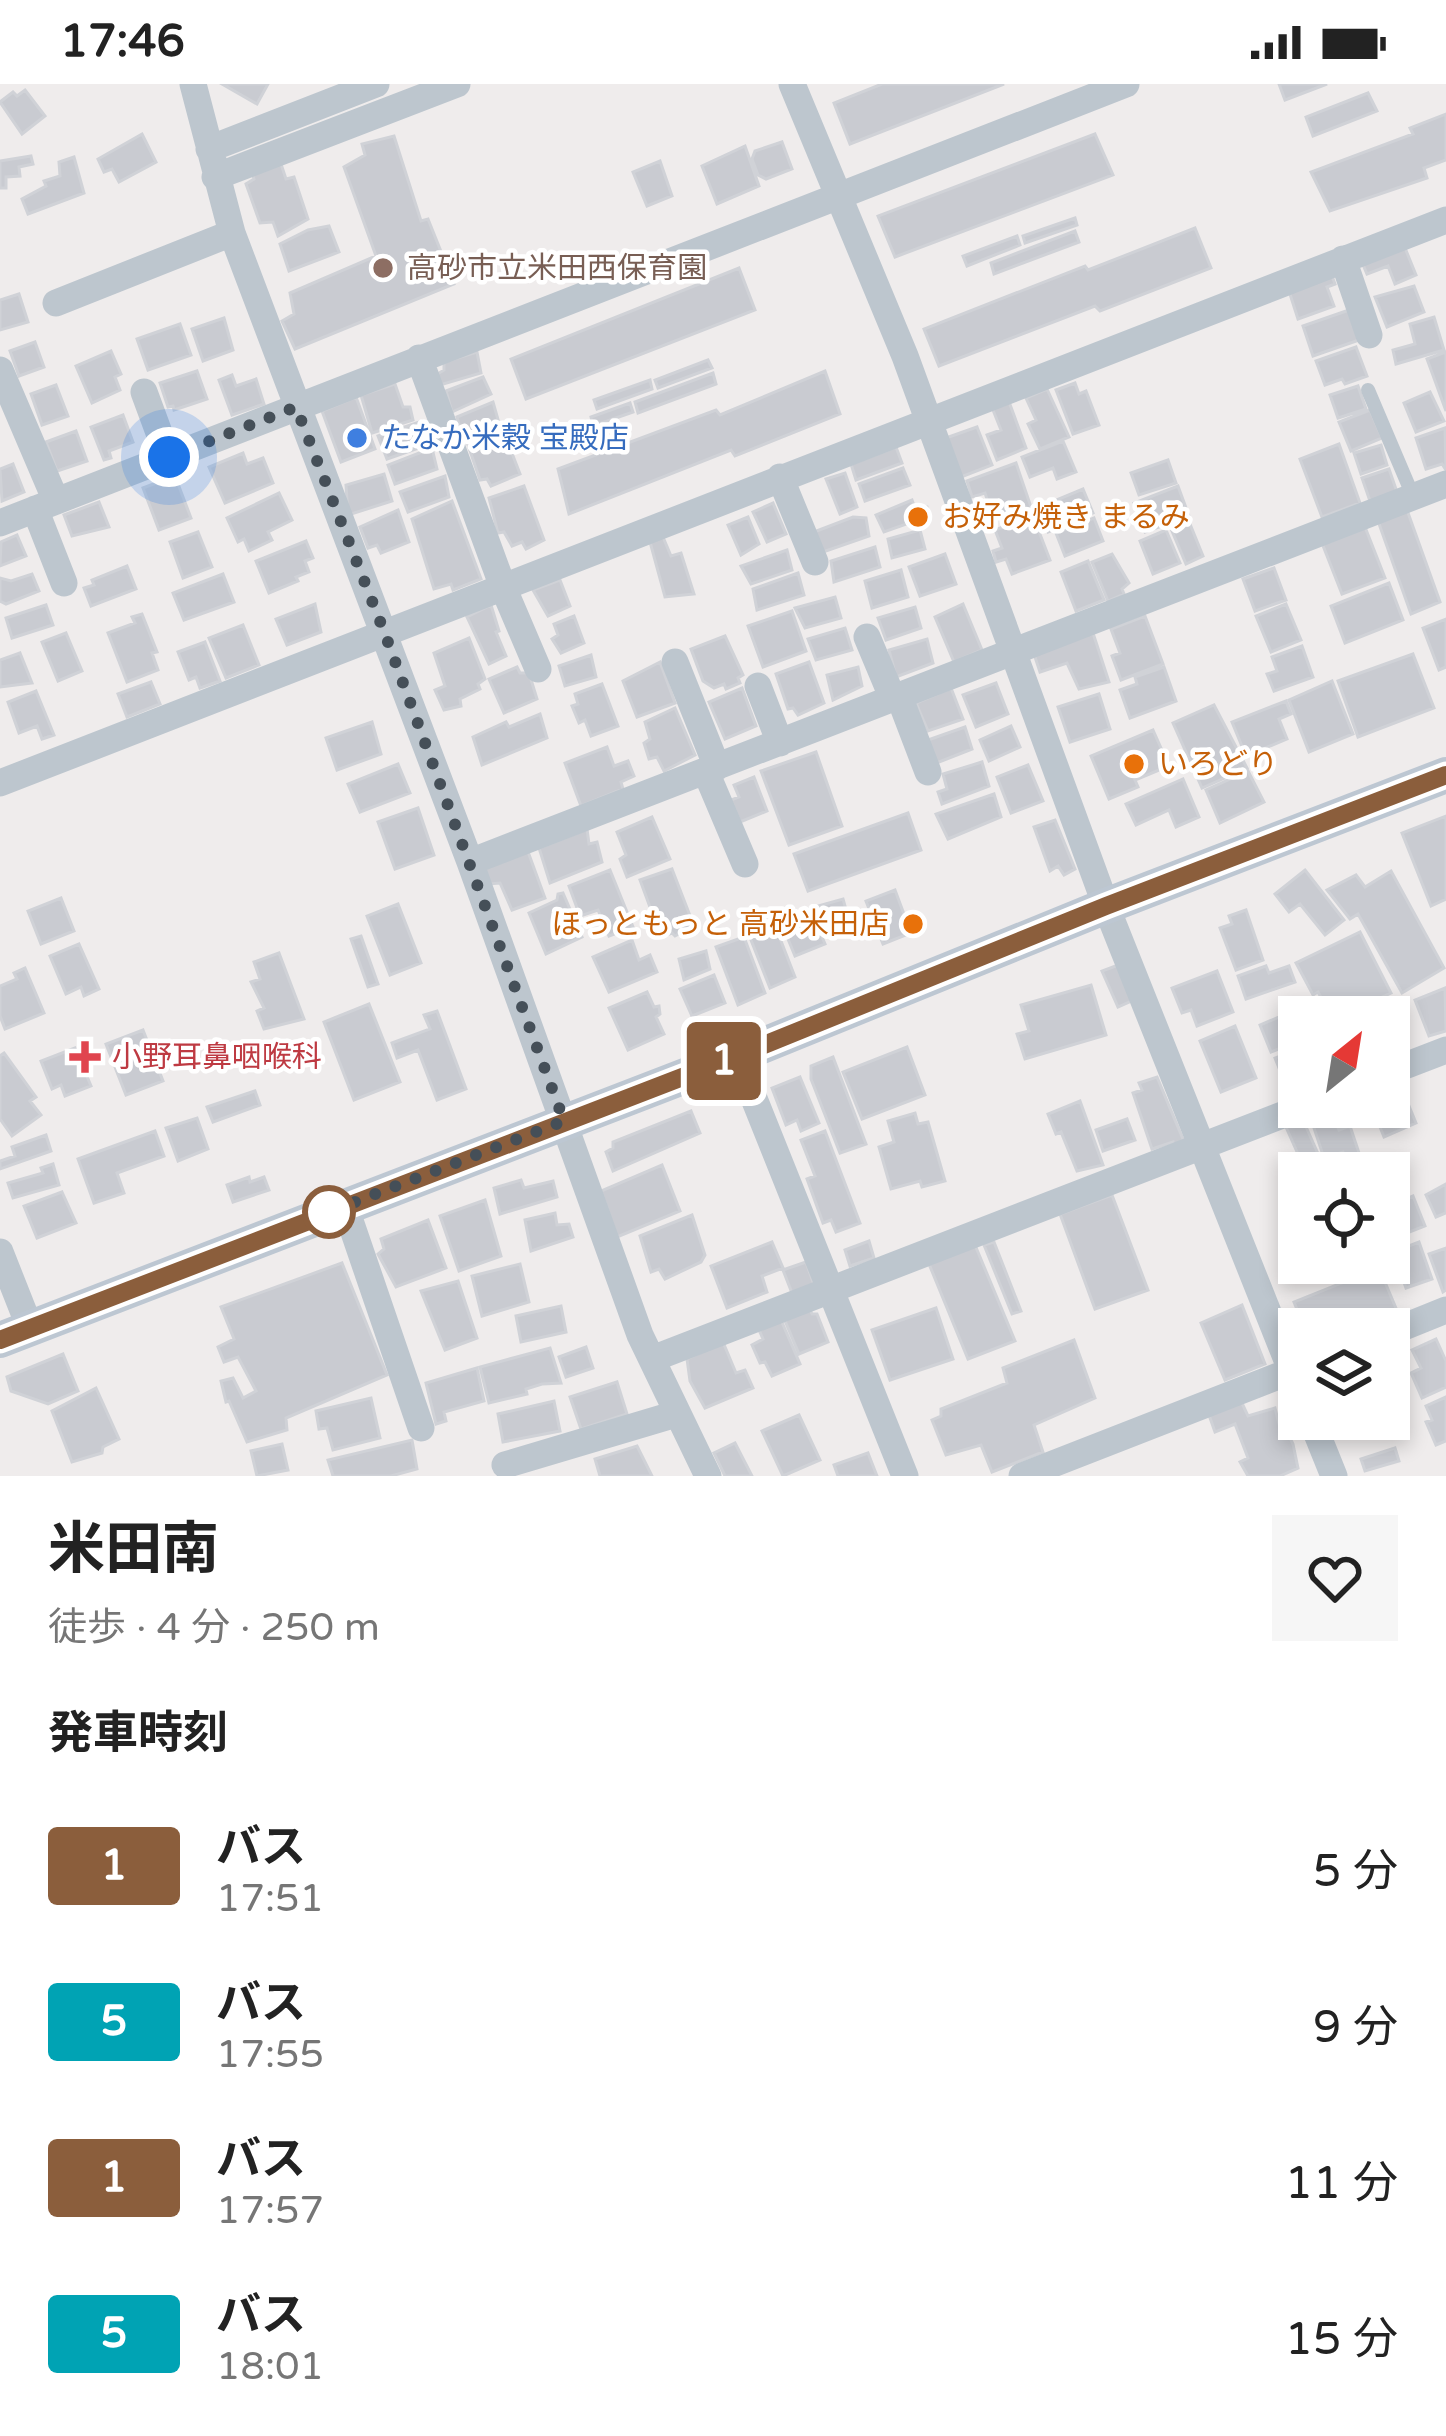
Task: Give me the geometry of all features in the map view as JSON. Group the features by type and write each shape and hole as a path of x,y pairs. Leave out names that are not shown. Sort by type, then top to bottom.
{"main road":[{"path":"15,1334 737,1056 1446,775"}],"street":[{"path":"194,84 232,233 296,407 470,862 640,1335 708,1476"},
{"path":"209,149 376,84"},
{"path":"215,178 457,84"},
{"path":"792,84 929,418 1106,906 1278,1331"},
{"path":"0,523 1126,84"},
{"path":"0,783 1446,220"},
{"path":"56,303 232,233"},
{"path":"1343,259 1369,335"},
{"path":"419,358 538,669"},
{"path":"0,370 45,505 64,584"},
{"path":"144,392 169,457"},
{"path":"780,477 815,562"},
{"path":"470,862 1446,484"},
{"path":"867,637 928,772"},
{"path":"675,662 745,864"},
{"path":"758,686 780,743"},
{"path":"1410,1064 1446,1050"},
{"path":"737,1056 905,1476"},
{"path":"652,1359 1278,1117"},
{"path":"345,1206 421,1427"},
{"path":"0,1252 15,1334"},
{"path":"1410,1325 1446,1310"},
{"path":"1022,1476 1278,1383"},
{"path":"505,1465 676,1414"},
{"path":"1319,1440 1334,1476"}],"lane":[{"path":"1368,391 1414,497"}],"building":[{"path":"222,84 268,84 257,104"},
{"path":"882,84 1004,84 850,144 834,103"},
{"path":"1279,84 1327,84 1285,100"},
{"path":"25,90 45,116 22,134 0,102"},
{"path":"1368,93 1377,111 1313,136 1306,117"},
{"path":"1446,114 1446,160 1424,168 1427,178 1330,211 1311,172 1413,134 1410,128"},
{"path":"142,134 156,162 119,182 112,169 104,172 98,159"},
{"path":"1095,134 1113,175 895,257 878,216"},
{"path":"394,136 421,221 428,219 454,284 295,349 282,321 294,314 290,293 376,256 344,167 365,155 362,144"},
{"path":"782,142 792,169 766,179 758,175 752,159 755,151"},
{"path":"745,146 759,186 717,204 702,166"},
{"path":"31,156 33,164 19,167 20,176 6,177 6,188 0,188 0,161"},
{"path":"74,157 84,193 28,214 22,199 46,186 44,181 60,176 59,162"},
{"path":"660,161 672,196 647,206 633,172"},
{"path":"281,164 286,179 294,177 308,219 278,236 273,222 260,223 246,184 254,179 252,172"},
{"path":"1075,218 1077,225 1025,243 1023,236"},
{"path":"329,226 339,252 289,271 280,244"},
{"path":"1195,228 1211,268 939,366 924,329"},
{"path":"1075,231 1079,242 994,274 991,263"},
{"path":"1017,236 1020,245 967,266 963,256"},
{"path":"1403,243 1416,275 1395,284 1388,266 1367,274 1361,260"},
{"path":"739,268 755,310 526,399 511,359"},
{"path":"1331,273 1335,284 1327,287 1334,306 1298,319 1288,288"},
{"path":"1414,286 1424,312 1387,327 1375,297"},
{"path":"19,294 28,322 0,330 0,300"},
{"path":"1349,310 1359,340 1313,356 1303,326"},
{"path":"1434,317 1444,350 1396,364 1393,350 1415,344 1410,324"},
{"path":"224,318 233,350 203,361 192,329"},
{"path":"180,324 191,355 148,370 137,339"},
{"path":"35,342 44,367 19,376 10,351"},
{"path":"1356,347 1367,376 1325,385 1316,361"},
{"path":"111,351 121,374 115,377 120,390 92,403 76,366"},
{"path":"477,352 481,373 440,385 436,375 444,370 444,362"},
{"path":"1446,352 1446,411 1427,359"},
{"path":"708,360 712,368 658,388 655,380"},
{"path":"197,371 207,399 174,410 168,407 160,383"},
{"path":"825,371 840,414 735,456 731,450 569,514 558,469 716,410 720,415"},
{"path":"713,373 716,384 638,413 635,402"},
{"path":"232,375 236,386 256,379 264,404 232,415 219,380"},
{"path":"483,377 491,394 452,412 446,391"},
{"path":"650,380 652,389 597,409 594,400"},
{"path":"1075,383 1079,394 1086,391 1099,425 1073,434 1056,390"},
{"path":"395,384 413,420 372,433 361,395"},
{"path":"56,385 68,416 42,425 31,394"},
{"path":"1358,386 1366,409 1338,418 1330,395"},
{"path":"1047,389 1069,437 1040,449 1028,424 1036,420 1026,398"},
{"path":"1430,392 1444,421 1416,432 1404,403"},
{"path":"356,397 375,449 341,462 322,411"},
{"path":"1008,399 1026,448 997,460 987,435 1001,430 991,405"},
{"path":"493,402 499,423 462,436 457,417"},
{"path":"630,403 633,412 593,426 591,417"},
{"path":"1370,410 1382,438 1351,451 1339,422"},
{"path":"123,415 133,442 109,451 111,458 104,460 91,427"},
{"path":"422,421 427,445 387,459 378,436"},
{"path":"977,427 992,465 961,477 946,438"},
{"path":"1445,428 1446,470 1442,464 1426,469 1416,438"},
{"path":"503,430 520,474 491,486 487,479 480,480 467,442"},
{"path":"76,431 87,461 57,471 46,442"},
{"path":"1063,441 1076,472 1057,479 1053,468 1030,477 1022,457"},
{"path":"1339,444 1360,503 1322,517 1300,459"},
{"path":"1381,445 1387,465 1361,474 1354,453"},
{"path":"896,447 902,463 856,480 851,464"},
{"path":"432,448 437,469 395,484 388,465"},
{"path":"243,453 247,464 263,458 273,483 225,503 209,467"},
{"path":"1168,460 1176,483 1139,495 1131,473"},
{"path":"1016,463 1031,507 994,520 985,493 972,497 967,481"},
{"path":"13,464 24,492 2,501 0,469"},
{"path":"903,468 910,485 865,501 859,484"},
{"path":"1389,469 1397,492 1370,501 1362,478"},
{"path":"845,473 857,507 840,514 826,479"},
{"path":"384,474 392,501 348,515 346,485"},
{"path":"175,476 191,518 159,530 143,488"},
{"path":"445,476 449,497 408,512 400,492"},
{"path":"524,486 544,540 526,549 522,542 512,546 504,532 498,533 489,498"},
{"path":"1178,486 1189,516 1145,532 1134,503"},
{"path":"1083,489 1093,513 1048,532 1037,508"},
{"path":"279,493 292,520 268,532 272,540 249,551 244,539 238,542 227,518"},
{"path":"912,500 915,508 927,507 929,516 884,532 876,515"},
{"path":"452,501 481,579 453,590 451,584 434,589 412,519"},
{"path":"99,502 109,527 72,536 64,515"},
{"path":"773,503 786,534 767,542 753,512"},
{"path":"398,510 409,542 381,553 377,545 368,548 360,527"},
{"path":"1407,510 1440,602 1411,614 1378,521"},
{"path":"1033,516 1050,560 1012,574 1006,559 996,562 993,551 1002,548 995,530"},
{"path":"748,517 759,544 741,555 728,525"},
{"path":"853,517 866,518 869,536 820,553 814,532"},
{"path":"1094,518 1103,541 1065,556 1056,533"},
{"path":"1190,524 1203,556 1186,564 1172,531"},
{"path":"1365,527 1385,578 1342,594 1322,543"},
{"path":"920,530 925,549 892,558 888,539"},
{"path":"1166,530 1180,563 1153,574 1140,541"},
{"path":"198,532 212,567 183,578 170,542"},
{"path":"17,535 26,556 0,566 1,542"},
{"path":"663,537 671,556 681,553 694,594 665,597 650,542"},
{"path":"306,541 313,558 305,561 309,572 269,593 256,561"},
{"path":"875,547 880,567 834,582 831,561"},
{"path":"787,550 792,570 751,584 741,566"},
{"path":"945,554 956,584 920,596 909,567"},
{"path":"1112,554 1129,583 1122,589 1124,594 1108,601 1092,562"},
{"path":"1088,561 1104,600 1076,611 1061,572"},
{"path":"127,566 136,589 91,606 84,588"},
{"path":"1274,568 1286,600 1255,611 1243,579"},
{"path":"901,570 908,597 872,608 865,581"},
{"path":"798,573 804,595 757,610 753,589"},
{"path":"32,574 39,591 6,604 0,601 0,578 11,581"},
{"path":"223,574 234,602 184,620 173,593"},
{"path":"560,580 570,606 548,616 533,590"},
{"path":"1389,583 1403,620 1345,643 1331,606"},
{"path":"835,597 841,618 805,628 795,608"},
{"path":"315,604 321,632 287,645 276,619"},
{"path":"963,604 982,650 954,662 935,617"},
{"path":"1286,604 1301,640 1271,652 1256,616"},
{"path":"46,605 53,625 12,638 6,618"},
{"path":"491,605 506,656 489,664 467,617"},
{"path":"915,607 921,628 886,640 878,618"},
{"path":"792,611 806,651 763,667 748,626"},
{"path":"142,614 157,652 152,653 158,670 127,682 108,633 135,623 132,617"},
{"path":"574,616 584,643 561,653 552,639 558,635 554,624"},
{"path":"1145,616 1163,664 1121,680 1112,656 1120,653 1111,629"},
{"path":"1446,619 1446,667 1439,670 1423,628"},
{"path":"243,625 259,665 226,678 209,638"},
{"path":"845,628 852,650 816,660 808,639"},
{"path":"66,633 82,671 58,681 42,642"},
{"path":"1093,633 1109,682 1079,689 1067,663 1040,672 1034,654"},
{"path":"725,636 743,675 738,678 740,683 714,688 703,681 691,649"},
{"path":"469,638 485,679 478,684 480,689 460,699 461,706 444,710 435,690 445,686 434,653"},
{"path":"927,639 933,663 896,677 889,650"},
{"path":"205,642 220,681 200,688 196,677 189,680 178,652"},
{"path":"1302,646 1313,677 1274,691 1267,674 1277,671 1272,657"},
{"path":"20,653 32,683 0,687 0,660"},
{"path":"1413,654 1434,708 1358,737 1338,681"},
{"path":"591,655 596,677 565,686 559,666"},
{"path":"660,662 675,703 637,717 623,681"},
{"path":"809,662 824,703 798,715 788,709 776,674"},
{"path":"517,667 520,673 529,673 537,699 504,713 489,679"},
{"path":"858,667 862,686 833,700 827,675"},
{"path":"1164,667 1176,701 1130,718 1120,690 1137,684 1135,677"},
{"path":"1332,681 1353,734 1309,752 1289,700"},
{"path":"151,682 160,704 127,717 118,694"},
{"path":"996,683 1008,714 976,727 963,695"},
{"path":"602,684 618,726 591,736 572,706 578,704 575,694"},
{"path":"742,688 756,726 725,739 709,702"},
{"path":"951,688 963,719 928,731 916,703"},
{"path":"36,691 54,735 42,739 37,726 19,733 8,702"},
{"path":"1099,694 1110,729 1070,742 1058,707"},
{"path":"1286,701 1291,714 1279,719 1287,739 1246,756 1232,722"},
{"path":"1214,705 1247,768 1202,788 1173,723"},
{"path":"675,708 695,755 664,771 657,757 649,759 645,722"},
{"path":"540,714 547,738 482,765 473,737"},
{"path":"372,722 381,754 337,770 326,738"},
{"path":"1011,726 1020,747 989,761 980,740"},
{"path":"965,727 972,749 934,764 928,740"},
{"path":"1153,730 1169,766 1135,780 1138,787 1109,799 1091,756"},
{"path":"607,747 614,766 628,761 634,776 621,782 623,789 581,806 565,763"},
{"path":"816,752 842,826 789,845 761,771"},
{"path":"982,762 989,786 942,804 938,792 947,789 943,774"},
{"path":"398,764 410,793 360,812 348,784"},
{"path":"1028,765 1043,801 1011,813 997,777"},
{"path":"1248,771 1264,802 1220,823 1206,790"},
{"path":"754,777 767,811 740,822 731,800 739,797 734,785"},
{"path":"1183,779 1199,817 1176,827 1169,810 1136,825 1126,804"},
{"path":"994,794 1001,817 948,839 936,814"},
{"path":"418,808 434,855 395,869 378,822"},
{"path":"908,813 921,850 808,891 794,854"},
{"path":"1446,816 1446,899 1431,906 1402,833"},
{"path":"652,817 670,859 627,877 620,859 626,855 617,832"},
{"path":"1055,820 1075,869 1064,875 1058,866 1050,871 1034,827"},
{"path":"587,829 589,844 597,842 602,862 550,883 539,848"},
{"path":"527,849 545,898 512,910 500,883 489,884 483,866"},
{"path":"672,869 694,926 661,937 640,880"},
{"path":"610,870 633,927 609,936 598,910 580,916 569,886"},
{"path":"1305,870 1344,920 1325,935 1300,904 1289,912 1275,894"},
{"path":"1391,871 1444,968 1402,993 1358,914 1350,919 1327,890 1356,875 1365,887"},
{"path":"895,890 911,933 883,944 866,901"},
{"path":"563,893 582,937 546,954 529,913"},
{"path":"61,898 74,931 41,944 28,911"},
{"path":"843,899 849,920 837,928 824,927 818,906"},
{"path":"398,904 421,963 390,975 367,916"},
{"path":"810,908 825,944 795,956 781,922"},
{"path":"1246,910 1263,960 1236,970 1220,928 1232,924 1229,916"},
{"path":"774,923 795,977 770,988 749,935"},
{"path":"1360,932 1391,993 1313,995 1296,963"},
{"path":"361,936 378,984 368,987 351,939"},
{"path":"744,937 765,993 738,1005 716,947"},
{"path":"632,940 639,960 650,955 657,972 609,992 593,957"},
{"path":"79,944 99,989 84,996 81,987 66,994 50,956"},
{"path":"706,951 710,969 684,980 679,959"},
{"path":"279,953 304,1019 264,1029 257,1011 264,1008 251,982 260,979 254,962"},
{"path":"1121,964 1136,999 1118,1007 1102,971"},
{"path":"1266,966 1269,973 1289,966 1295,982 1246,999 1238,976"},
{"path":"25,968 44,1013 5,1029 0,986 17,979 14,973"},
{"path":"1217,971 1233,1012 1197,1026 1191,1010 1182,1013 1172,988"},
{"path":"714,975 725,1003 692,1016 680,989"},
{"path":"1091,985 1106,1035 1025,1059 1017,1034 1029,1031 1021,1005"},
{"path":"1445,988 1446,1031 1429,1036 1415,1000"},
{"path":"647,992 654,1007 659,1006 656,1017 664,1034 628,1050 609,1008"},
{"path":"369,1004 400,1082 354,1100 324,1022"},
{"path":"437,1011 466,1089 437,1100 418,1050 397,1058 392,1043 430,1029 424,1015"},
{"path":"1278,1017 1278,1049 1271,1052 1260,1025"},
{"path":"1235,1026 1256,1078 1221,1092 1200,1041"},
{"path":"143,1030 163,1081 126,1095 106,1044"},
{"path":"907,1047 925,1095 862,1119 843,1072"},
{"path":"75,1048 91,1086 65,1096 61,1085 52,1089 41,1061"},
{"path":"4,1053 36,1097 30,1101 41,1115 12,1136 0,1119 0,1056"},
{"path":"833,1057 866,1144 840,1153 811,1079 811,1066"},
{"path":"800,1077 819,1123 801,1131 797,1120 786,1125 772,1088"},
{"path":"1157,1077 1185,1144 1174,1148 1173,1142 1152,1149 1133,1093 1142,1090 1139,1083"},
{"path":"255,1091 260,1105 213,1122 207,1107"},
{"path":"1080,1101 1103,1165 1077,1171 1048,1114"},
{"path":"691,1111 700,1133 613,1171 606,1152 613,1142"},
{"path":"915,1113 918,1124 928,1122 945,1181 922,1187 920,1181 891,1189 879,1147 894,1142 888,1121"},
{"path":"197,1118 208,1149 178,1161 166,1128"},
{"path":"1127,1119 1135,1140 1103,1151 1096,1130"},
{"path":"1286,1128 1307,1128 1317,1152 1297,1152"},
{"path":"1314,1128 1351,1128 1359,1152 1322,1152"},
{"path":"1380,1128 1405,1128 1384,1137"},
{"path":"155,1131 164,1156 117,1173 124,1193 94,1203 78,1159"},
{"path":"825,1131 860,1223 836,1232 831,1220 823,1223 807,1179 815,1176 801,1140"},
{"path":"46,1135 51,1151 0,1169 0,1161 15,1156 12,1147"},
{"path":"53,1164 59,1185 13,1198 8,1183 43,1173 41,1168"},
{"path":"662,1165 680,1211 617,1237 601,1191"},
{"path":"249,1177 250,1182 264,1177 269,1190 233,1202 227,1185"},
{"path":"521,1180 524,1188 553,1181 557,1197 500,1214 494,1188"},
{"path":"1446,1184 1446,1213 1436,1217 1426,1195"},
{"path":"62,1192 76,1223 37,1238 24,1206"},
{"path":"1112,1195 1148,1290 1095,1309 1060,1214"},
{"path":"1410,1197 1425,1226 1410,1232"},
{"path":"485,1200 501,1256 459,1271 440,1216"},
{"path":"555,1213 557,1225 569,1224 573,1237 531,1251 525,1220"},
{"path":"692,1215 705,1255 701,1262 665,1279 659,1269 651,1272 640,1236"},
{"path":"428,1220 446,1268 396,1287 378,1254 384,1249 381,1239"},
{"path":"869,1241 874,1258 850,1266 845,1250"},
{"path":"772,1242 783,1268 762,1276 767,1292 727,1308 711,1266"},
{"path":"994,1242 1021,1311 1012,1314 984,1245"},
{"path":"1419,1242 1432,1279 1406,1288 1405,1284 1410,1284 1410,1245"},
{"path":"975,1245 1015,1341 968,1359 929,1264"},
{"path":"1446,1248 1446,1290 1443,1292 1429,1254"},
{"path":"806,1262 814,1285 792,1293 783,1270"},
{"path":"342,1263 387,1375 286,1418 287,1430 247,1442 226,1402 221,1381 233,1378 243,1398 256,1391 238,1357 224,1362 218,1347 234,1339 221,1307"},
{"path":"520,1264 529,1302 482,1316 472,1276"},
{"path":"458,1281 477,1338 445,1350 421,1291"},
{"path":"1339,1284 1386,1284 1396,1308 1296,1308 1294,1302"},
{"path":"808,1305 817,1314 828,1342 799,1354 783,1316"},
{"path":"1242,1305 1265,1364 1225,1380 1201,1323"},
{"path":"561,1306 566,1332 521,1342 516,1316"},
{"path":"936,1308 953,1359 890,1380 872,1330"},
{"path":"781,1320 800,1364 772,1376 752,1345 763,1339 759,1330"},
{"path":"1436,1339 1446,1361 1446,1387 1422,1398 1411,1373 1421,1368 1412,1350"},
{"path":"1074,1340 1095,1398 1034,1425 1043,1452 992,1472 981,1445 946,1455 932,1420 941,1416 941,1409 1007,1383 1003,1368"},
{"path":"723,1342 736,1373 745,1370 753,1388 705,1408 690,1381 687,1359"},
{"path":"586,1347 593,1368 566,1377 559,1357"},
{"path":"550,1348 561,1383 542,1384 526,1389 527,1394 489,1403 480,1367"},
{"path":"63,1354 78,1391 48,1404 11,1391 7,1377"},
{"path":"477,1368 484,1401 444,1412 446,1421 436,1424 426,1383"},
{"path":"617,1382 627,1414 581,1429 570,1397"},
{"path":"96,1388 119,1439 103,1447 102,1453 72,1462 52,1411"},
{"path":"1446,1397 1446,1441 1436,1445 1426,1422 1432,1420 1426,1406"},
{"path":"371,1398 380,1438 333,1450 327,1428 319,1429 316,1411"},
{"path":"554,1401 560,1431 503,1442 498,1414"},
{"path":"1241,1401 1248,1416 1275,1408 1278,1440 1291,1440 1298,1468 1280,1476 1248,1476 1240,1462 1248,1458 1235,1424 1215,1432 1209,1415"},
{"path":"799,1415 820,1460 783,1476 762,1431"},
{"path":"412,1440 417,1469 391,1476 333,1476 328,1460"},
{"path":"735,1443 752,1476 725,1476 714,1453"},
{"path":"282,1444 288,1470 257,1476 251,1451"},
{"path":"637,1446 652,1476 600,1476 595,1459"},
{"path":"1395,1448 1399,1461 1365,1471 1361,1459"},
{"path":"868,1453 877,1476 838,1476 834,1465"}],"bus line":[{"name":"1","path":"0,1340 737,1056 1446,775"}],"place":[{"name":"高砂市立米田西保育園","path":"383,268"},
{"name":"たなか米穀 宝殿店","path":"357,438"},
{"name":"お好み焼き まるみ","path":"918,517"},
{"name":"いろどり","path":"1134,764"},
{"name":"ほっともっと 高砂米田店","path":"913,924"},
{"name":"小野耳鼻咽喉科","path":"85,1057"}],"route":[{"path":"169,457 296,407 564,1121 329,1212"}]}
